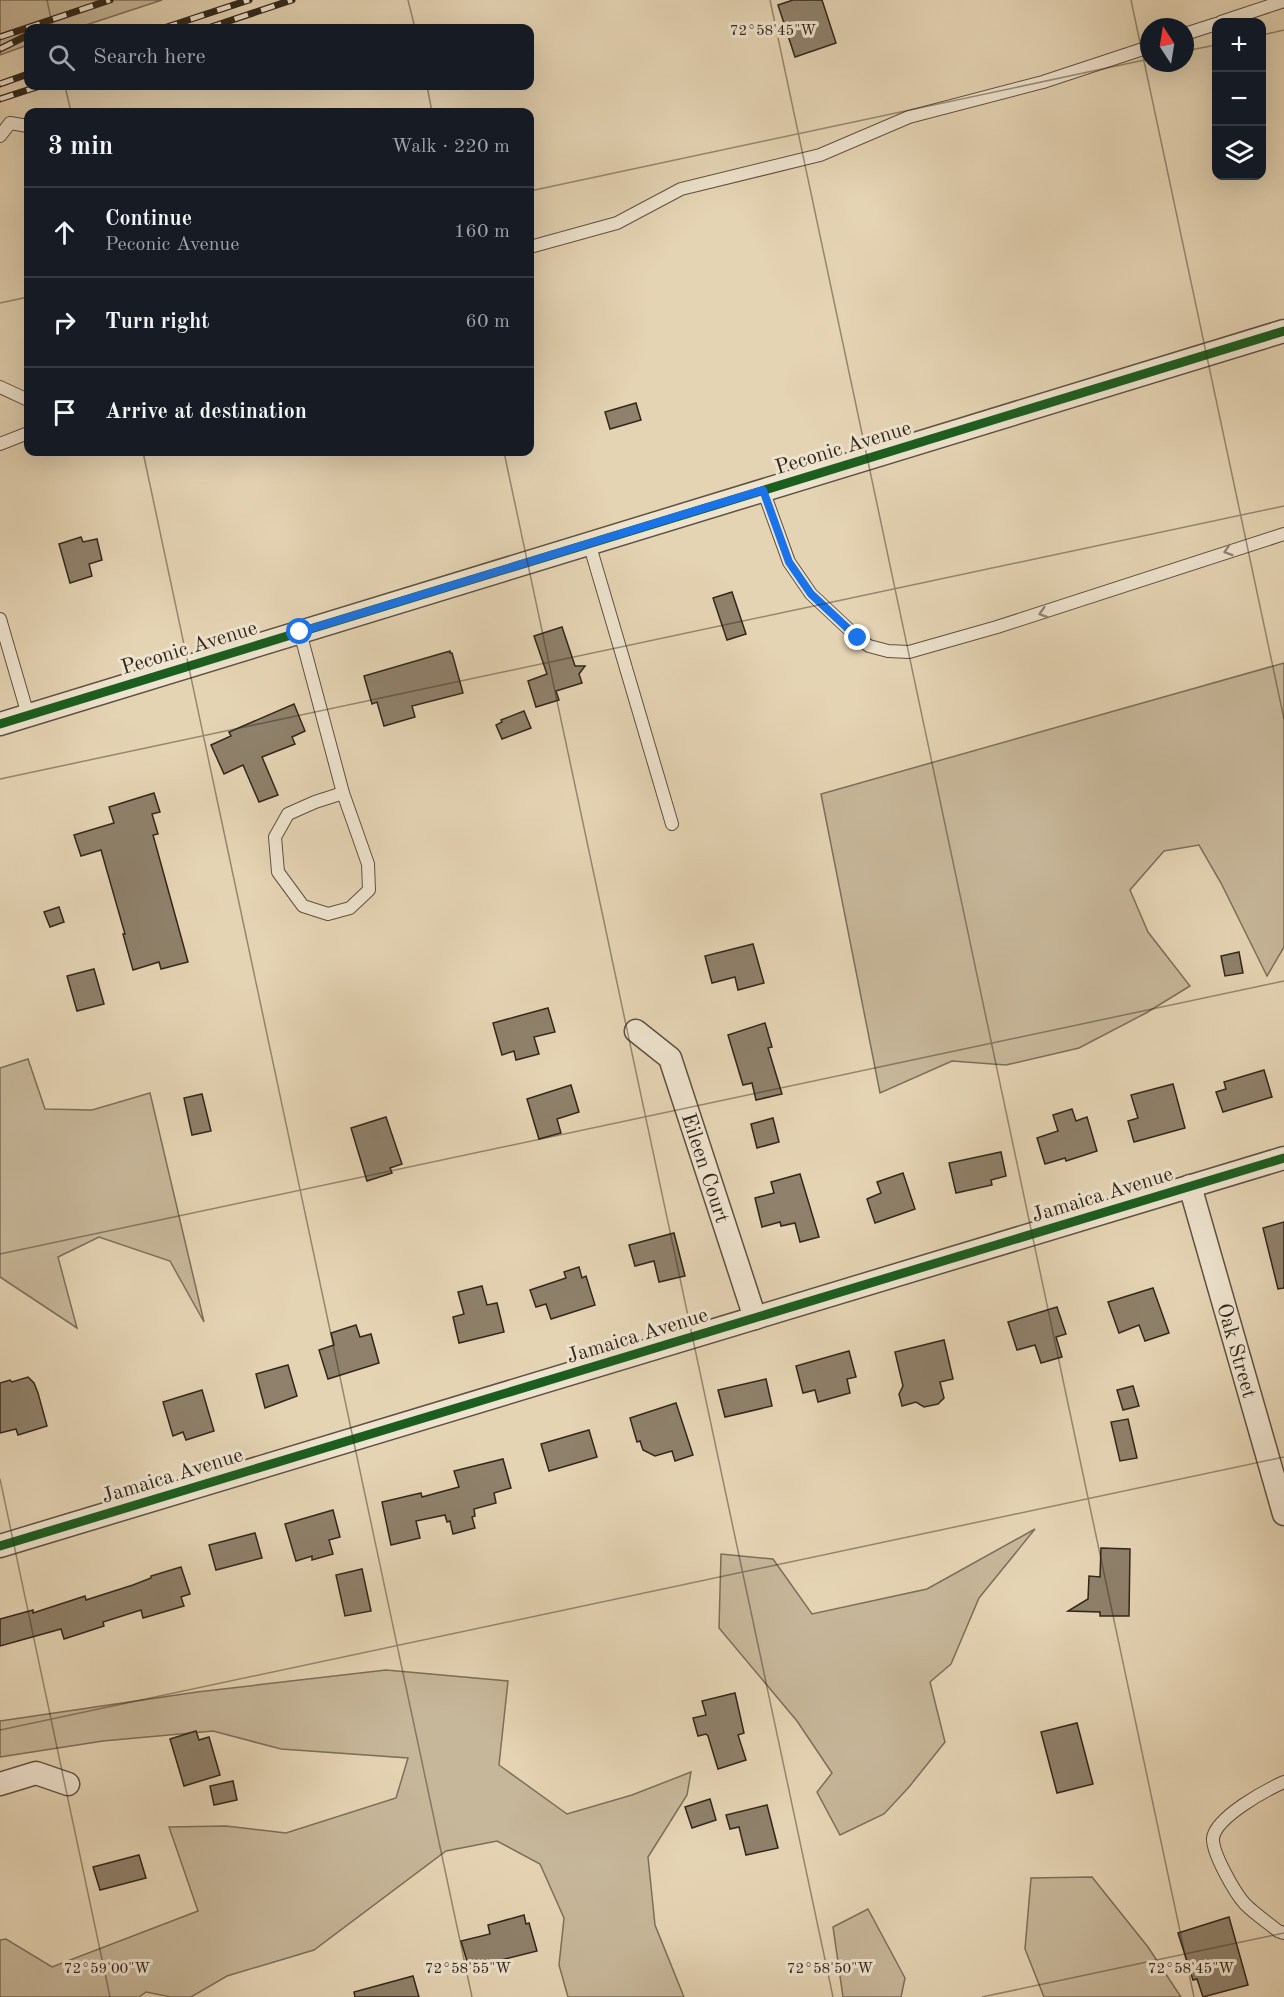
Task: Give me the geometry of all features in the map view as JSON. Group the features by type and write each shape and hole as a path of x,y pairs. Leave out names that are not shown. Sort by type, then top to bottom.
{"street":[{"name":"Peconic Avenue","path":"0,724 1284,331"},
{"name":"Eileen Court","path":"636,1031 670,1058 755,1318"},
{"name":"Jamaica Avenue","path":"0,1546 1284,1158"},
{"name":"Oak Street","path":"1190,1186 1284,1514"},
{"path":"0,1784 36,1773 68,1784"}],"lane":[{"path":"1234,18 1284,1"},
{"path":"1194,31 1212,25"},
{"path":"534,246 617,223 681,189 820,155 909,117 1042,82 1140,50"},
{"path":"0,136 10,123 24,125"},
{"path":"0,387 24,398"},
{"path":"0,444 24,435"},
{"path":"763,490 789,562 811,594 858,638 869,646 888,651 909,652 996,627 1284,534"},
{"path":"589,543 672,824"},
{"path":"0,619 28,715"},
{"path":"300,632 343,793 368,864 369,890 350,908 328,914 303,906 278,872 275,837 288,814 343,793"},
{"path":"1284,1782 1269,1788 1224,1819 1213,1837 1216,1853 1245,1904 1278,1931 1284,1933"}],"shaded area":[{"path":"0,0 162,0 89,24 24,24 24,46 0,55"},
{"path":"1284,663 1284,947 1267,976 1221,883 1199,845 1164,851 1130,890 1148,932 1190,986 1146,1013 1079,1048 1006,1065 952,1061 880,1093 821,794"},
{"path":"28,1059 45,1109 92,1110 150,1093 204,1322 170,1261 99,1237 58,1257 77,1328 0,1277 0,1068"},
{"path":"1035,1529 979,1598 951,1664 930,1682 945,1742 884,1814 840,1835 817,1792 832,1773 797,1721 719,1628 721,1554 773,1559 812,1614 927,1589"},
{"path":"386,1670 508,1681 499,1765 567,1814 632,1795 691,1772 687,1795 648,1857 655,1925 684,1997 568,1997 559,1965 564,1918 540,1864 497,1841 446,1851 314,1950 227,1976 191,1997 171,1997 146,1992 139,1997 0,1997 0,1940 6,1939 52,1967 198,1911 169,1827 226,1826 286,1833 396,1798 408,1758 281,1749 213,1731 103,1741 0,1757 0,1721 197,1692"},
{"path":"1092,1877 1148,1947 1181,1997 1044,1997 1025,1949 1031,1878"},
{"path":"868,1909 905,1978 901,1997 843,1997 833,1927"}],"building":[{"path":"793,0 822,0 836,43 795,57 778,5"},
{"path":"636,403 641,420 610,429 605,412"},
{"path":"81,537 83,542 97,539 102,560 89,564 92,576 70,583 59,544"},
{"path":"732,592 746,634 727,640 713,598"},
{"path":"562,627 575,666 585,666 579,674 582,683 556,691 559,700 536,707 528,681 547,674 534,636"},
{"path":"450,651 463,693 412,706 415,717 384,726 377,702 372,704 364,676"},
{"path":"294,704 305,731 292,737 295,744 262,757 278,795 259,802 243,765 224,774 211,745 231,736 229,732"},
{"path":"524,711 531,728 502,739 496,725 502,722 501,720"},
{"path":"154,793 160,812 152,814 158,834 153,835 188,962 161,969 159,962 133,970 101,850 81,856 74,835 114,823 109,807"},
{"path":"59,907 64,922 50,927 44,912"},
{"path":"753,944 764,983 738,990 735,977 712,983 705,956"},
{"path":"1239,952 1243,973 1225,976 1221,956"},
{"path":"94,969 104,1004 77,1011 67,976"},
{"path":"548,1008 555,1032 534,1037 539,1054 516,1060 514,1051 502,1055 493,1023"},
{"path":"765,1023 772,1047 768,1048 782,1094 756,1100 752,1083 743,1085 728,1035"},
{"path":"1264,1070 1272,1097 1223,1112 1216,1092 1226,1089 1224,1082"},
{"path":"1173,1084 1185,1128 1134,1142 1128,1121 1138,1118 1131,1095"},
{"path":"571,1085 579,1112 557,1119 561,1133 539,1139 527,1099"},
{"path":"202,1094 211,1131 192,1135 184,1098"},
{"path":"1072,1109 1076,1121 1087,1117 1097,1151 1066,1161 1065,1158 1045,1164 1037,1138 1058,1131 1053,1115"},
{"path":"386,1117 402,1164 390,1168 392,1173 367,1181 351,1128"},
{"path":"773,1118 779,1142 757,1148 751,1124"},
{"path":"1001,1152 1006,1176 991,1180 992,1185 956,1193 949,1163"},
{"path":"903,1173 915,1209 875,1223 867,1199 881,1193 877,1182"},
{"path":"800,1174 819,1237 800,1242 795,1223 781,1226 780,1222 762,1227 755,1198 774,1193 771,1182"},
{"path":"1284,1222 1284,1288 1278,1289 1263,1228"},
{"path":"674,1233 685,1276 659,1282 654,1261 635,1266 629,1245"},
{"path":"579,1267 582,1278 586,1276 595,1305 551,1319 546,1304 536,1307 530,1290 566,1278 564,1272"},
{"path":"482,1286 487,1305 497,1303 504,1332 459,1343 453,1317 464,1314 458,1292"},
{"path":"1153,1288 1169,1333 1145,1341 1139,1325 1119,1333 1108,1302"},
{"path":"1057,1307 1066,1334 1056,1337 1062,1357 1041,1363 1035,1345 1017,1350 1008,1322"},
{"path":"356,1325 360,1337 371,1334 379,1363 328,1379 319,1350 334,1345 331,1333"},
{"path":"944,1340 953,1379 940,1382 944,1398 938,1404 924,1407 916,1402 902,1406 899,1394 903,1386 895,1352"},
{"path":"849,1351 856,1377 847,1379 850,1393 818,1402 815,1390 803,1393 796,1366"},
{"path":"288,1365 297,1396 265,1408 256,1374"},
{"path":"28,1377 34,1383 38,1393 47,1426 18,1435 16,1429 0,1433 0,1383"},
{"path":"766,1379 772,1406 725,1417 718,1390"},
{"path":"1133,1386 1139,1406 1123,1410 1117,1390"},
{"path":"202,1390 214,1431 186,1440 183,1432 173,1436 163,1402"},
{"path":"676,1403 693,1455 675,1461 672,1451 655,1456 643,1450 640,1441 637,1442 630,1418"},
{"path":"1128,1419 1137,1458 1120,1461 1111,1422"},
{"path":"589,1430 597,1457 549,1471 541,1444"},
{"path":"503,1459 511,1488 494,1493 496,1503 474,1509 475,1516 472,1517 475,1528 453,1534 450,1521 447,1522 445,1515 416,1521 420,1538 391,1545 382,1502 421,1493 422,1497 459,1487 454,1471"},
{"path":"333,1510 340,1537 329,1540 333,1554 312,1560 312,1556 296,1561 285,1524"},
{"path":"255,1533 262,1558 216,1570 209,1545"},
{"path":"1101,1548 1130,1549 1129,1616 1100,1616 1100,1612 1068,1611 1088,1599 1089,1576 1100,1577"},
{"path":"181,1567 190,1594 181,1597 184,1606 143,1618 141,1610 103,1622 104,1626 64,1639 61,1629 0,1646 0,1619 33,1610 33,1613 85,1596 86,1600"},
{"path":"362,1569 371,1611 345,1616 336,1575"},
{"path":"735,1693 744,1733 738,1735 746,1760 718,1769 708,1736 706,1734 698,1736 693,1718 706,1715 702,1701"},
{"path":"1077,1723 1093,1784 1057,1793 1041,1732"},
{"path":"196,1731 199,1740 209,1737 220,1775 184,1786 170,1739"},
{"path":"233,1781 237,1800 214,1805 210,1786"},
{"path":"710,1799 716,1820 692,1828 685,1807"},
{"path":"767,1805 778,1848 746,1855 739,1827 730,1829 726,1815"},
{"path":"139,1855 146,1878 100,1890 93,1867"},
{"path":"524,1915 526,1924 529,1923 537,1951 469,1968 461,1941 490,1934 488,1925"},
{"path":"1229,1917 1248,1985 1203,1997 1197,1979 1193,1980 1178,1933"},
{"path":"413,1976 419,1997 355,1997 354,1992"}],"railway":[{"path":"39,24 110,0"},
{"path":"176,24 249,0"},
{"path":"220,24 292,0"},
{"path":"0,37 24,29"},
{"path":"0,49 24,37"},
{"path":"0,84 24,75"},
{"path":"0,99 28,90"}],"cycle path":[{"path":"0,724 1284,331"},
{"path":"0,1546 1284,1158"}],"route":[{"path":"300,632 763,490 789,562 811,594 858,638"}]}
